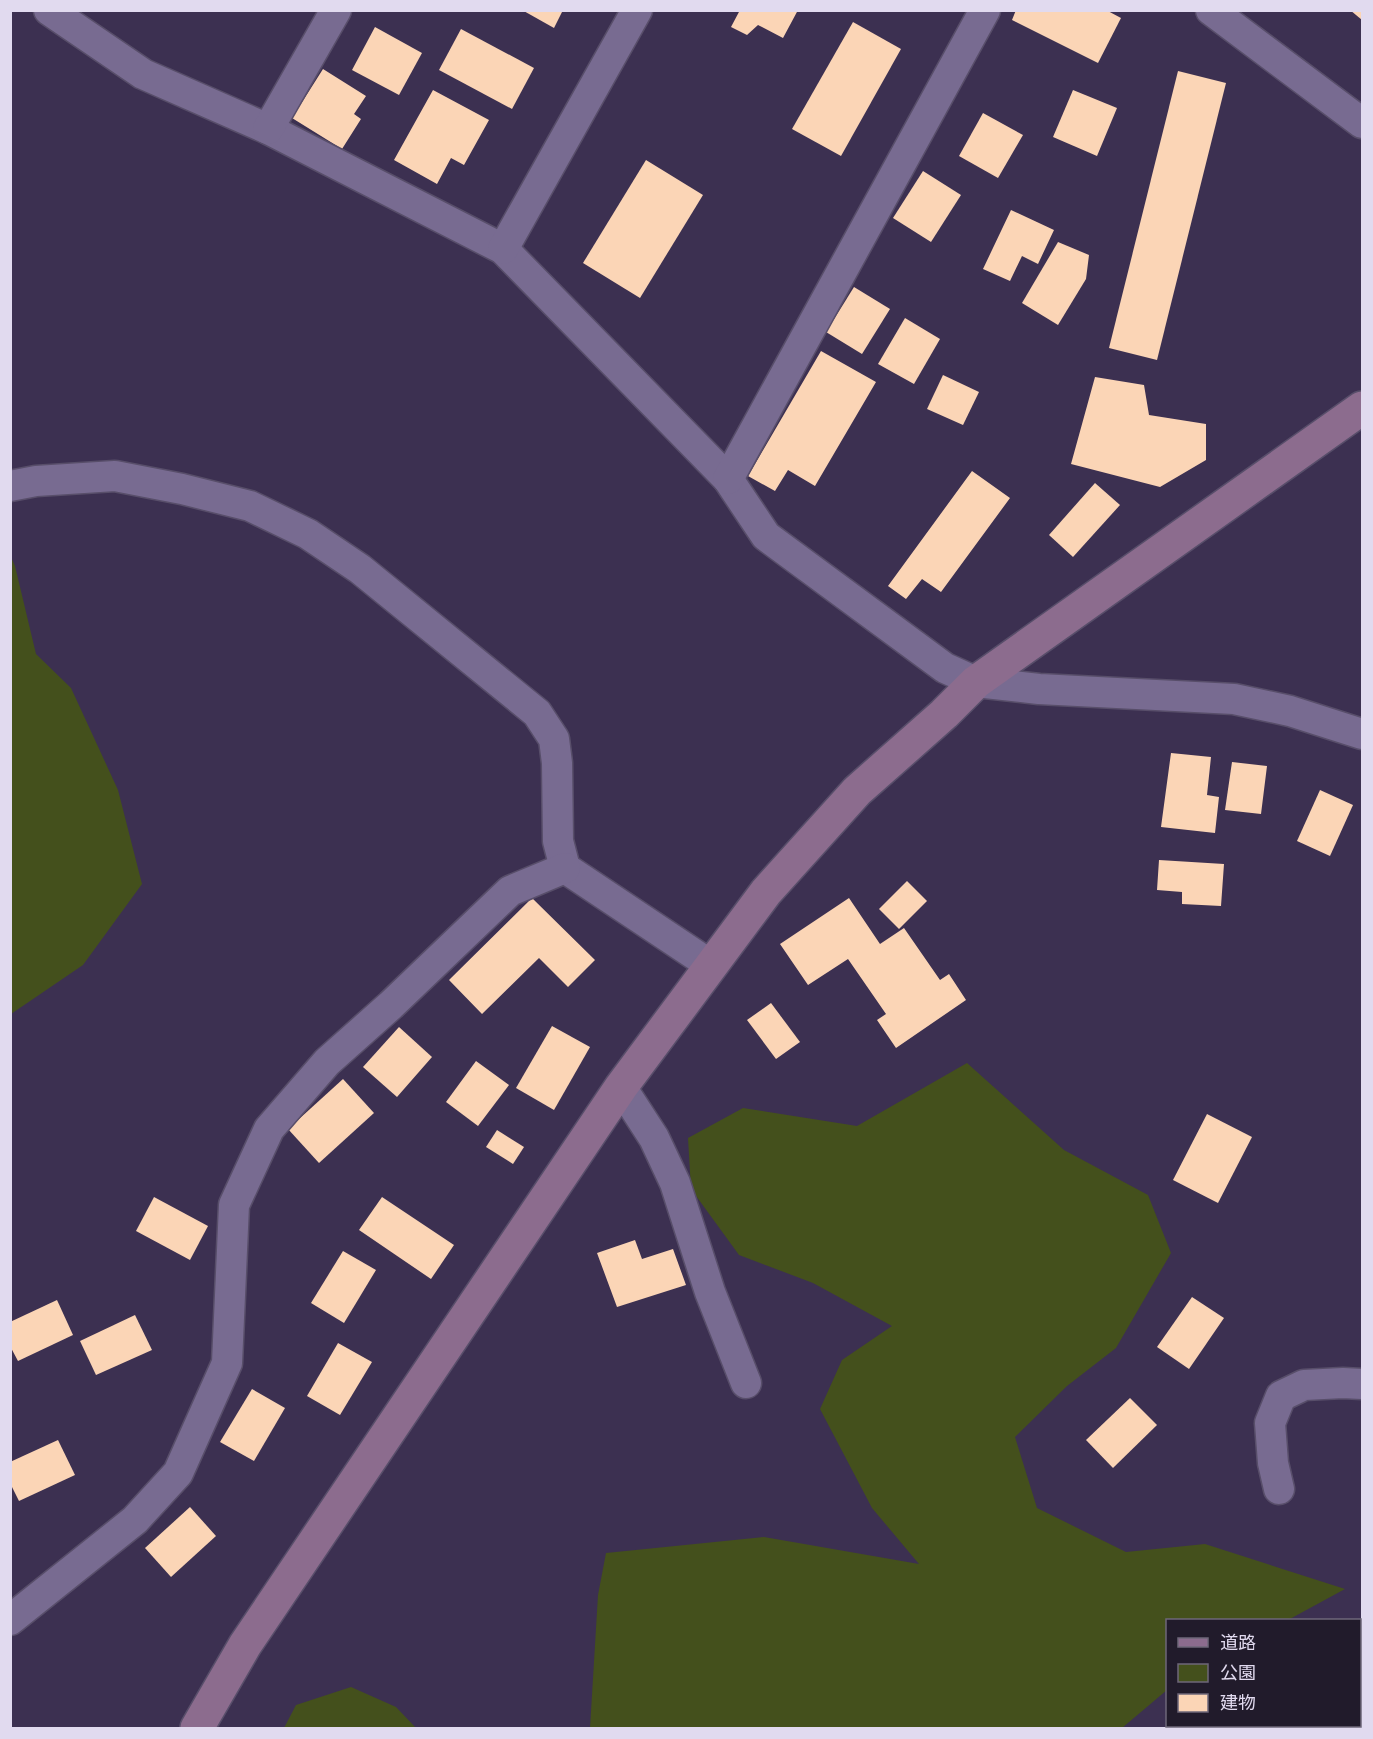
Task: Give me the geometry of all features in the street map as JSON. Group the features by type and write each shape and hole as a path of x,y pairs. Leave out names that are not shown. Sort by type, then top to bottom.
{"street":[{"path":"49,10 143,74 268,129 503,249 728,479 766,536 945,668 976,682 1039,689 1234,699 1290,711 1362,734"},
{"path":"268,129 336,10"},
{"path":"503,249 637,10"},
{"path":"728,479 985,10"},
{"path":"1211,10 1362,123"},
{"path":"198,1728 245,1646 621,1087 766,892 857,791 944,714 976,682 1362,408"},
{"path":"10,486 36,481 115,476 221,498 250,506 284,521 308,534 360,569 537,713 554,739 558,841 565,868 712,966"},
{"path":"10,1620 135,1520 178,1473 226,1363 234,1206 269,1130 327,1062 392,1005 510,891 565,868"},
{"path":"621,1087 654,1138 675,1183 710,1293 746,1383"},
{"path":"1279,1489 1273,1463 1270,1422 1281,1396 1304,1385 1362,1384"}],"green space":[{"path":"11,557 36,654 71,688 118,790 142,884 83,965 11,1014"},
{"path":"967,1063 1064,1150 1148,1195 1171,1253 1116,1348 1067,1386 1015,1437 1037,1508 1126,1552 1205,1544 1345,1589 1290,1619 1166,1619 1166,1691 1122,1728 590,1728 598,1595 606,1553 764,1537 919,1564 872,1508 820,1409 842,1360 892,1326 813,1283 739,1255 691,1189 688,1138 743,1108 857,1126"},
{"path":"351,1687 396,1707 416,1728 284,1728 296,1705"}],"building":[{"path":"522,10 563,10 554,28"},
{"path":"740,10 798,10 783,38 758,25 747,35 731,27"},
{"path":"1016,10 1106,10 1121,18 1098,63 1012,20"},
{"path":"1350,10 1362,10 1362,20"},
{"path":"853,22 901,49 841,156 792,129"},
{"path":"375,27 422,53 399,95 352,70"},
{"path":"461,29 534,68 512,109 439,70"},
{"path":"323,69 366,96 354,114 361,119 342,149 292,118"},
{"path":"1178,71 1226,83 1157,360 1109,348"},
{"path":"433,90 489,120 464,165 451,158 437,184 394,160"},
{"path":"1073,90 1117,108 1097,156 1053,137"},
{"path":"983,113 1023,135 998,178 959,156"},
{"path":"646,160 703,195 640,298 583,263"},
{"path":"923,171 961,195 931,242 893,218"},
{"path":"1011,210 1054,230 1038,264 1022,256 1010,281 983,269"},
{"path":"1058,242 1089,255 1086,279 1058,325 1022,303"},
{"path":"854,287 890,309 862,354 826,332"},
{"path":"905,318 940,339 914,384 878,364"},
{"path":"821,351 876,382 815,486 788,470 775,491 748,476"},
{"path":"943,375 979,392 963,425 927,409"},
{"path":"1095,377 1144,385 1149,415 1206,424 1206,460 1160,487 1071,464"},
{"path":"972,471 1010,498 941,592 922,579 906,599 888,586"},
{"path":"1095,483 1120,505 1073,557 1049,535"},
{"path":"1171,753 1211,757 1207,795 1219,797 1215,833 1161,827"},
{"path":"1232,762 1267,766 1261,814 1225,810"},
{"path":"1320,790 1353,805 1330,856 1297,841"},
{"path":"1159,860 1224,864 1221,906 1182,904 1182,892 1157,890"},
{"path":"907,881 927,901 899,929 879,909"},
{"path":"532,898 595,960 568,987 539,958 482,1014 449,980"},
{"path":"849,898 880,944 904,928 940,980 949,974 966,1000 896,1048 877,1020 886,1014 848,959 808,985 780,944"},
{"path":"771,1003 800,1042 776,1059 747,1020"},
{"path":"552,1026 590,1047 554,1110 516,1088"},
{"path":"399,1027 432,1057 397,1097 363,1067"},
{"path":"476,1061 509,1085 478,1126 446,1102"},
{"path":"343,1079 374,1113 319,1163 288,1129"},
{"path":"1207,1114 1252,1137 1218,1203 1173,1180"},
{"path":"497,1130 524,1147 513,1164 486,1147"},
{"path":"154,1197 208,1226 190,1260 136,1231"},
{"path":"382,1197 454,1245 431,1279 359,1230"},
{"path":"635,1240 642,1259 673,1249 686,1285 617,1307 597,1253"},
{"path":"343,1251 376,1270 344,1323 311,1303"},
{"path":"1192,1297 1224,1318 1189,1369 1157,1347"},
{"path":"57,1300 73,1335 18,1361 10,1346 10,1322"},
{"path":"135,1315 152,1350 96,1375 80,1341"},
{"path":"338,1343 372,1362 340,1415 307,1396"},
{"path":"252,1389 285,1408 254,1461 220,1442"},
{"path":"1130,1398 1157,1425 1113,1468 1086,1440"},
{"path":"58,1440 75,1475 19,1501 10,1483 10,1462"},
{"path":"190,1507 216,1536 171,1577 145,1548"}]}
